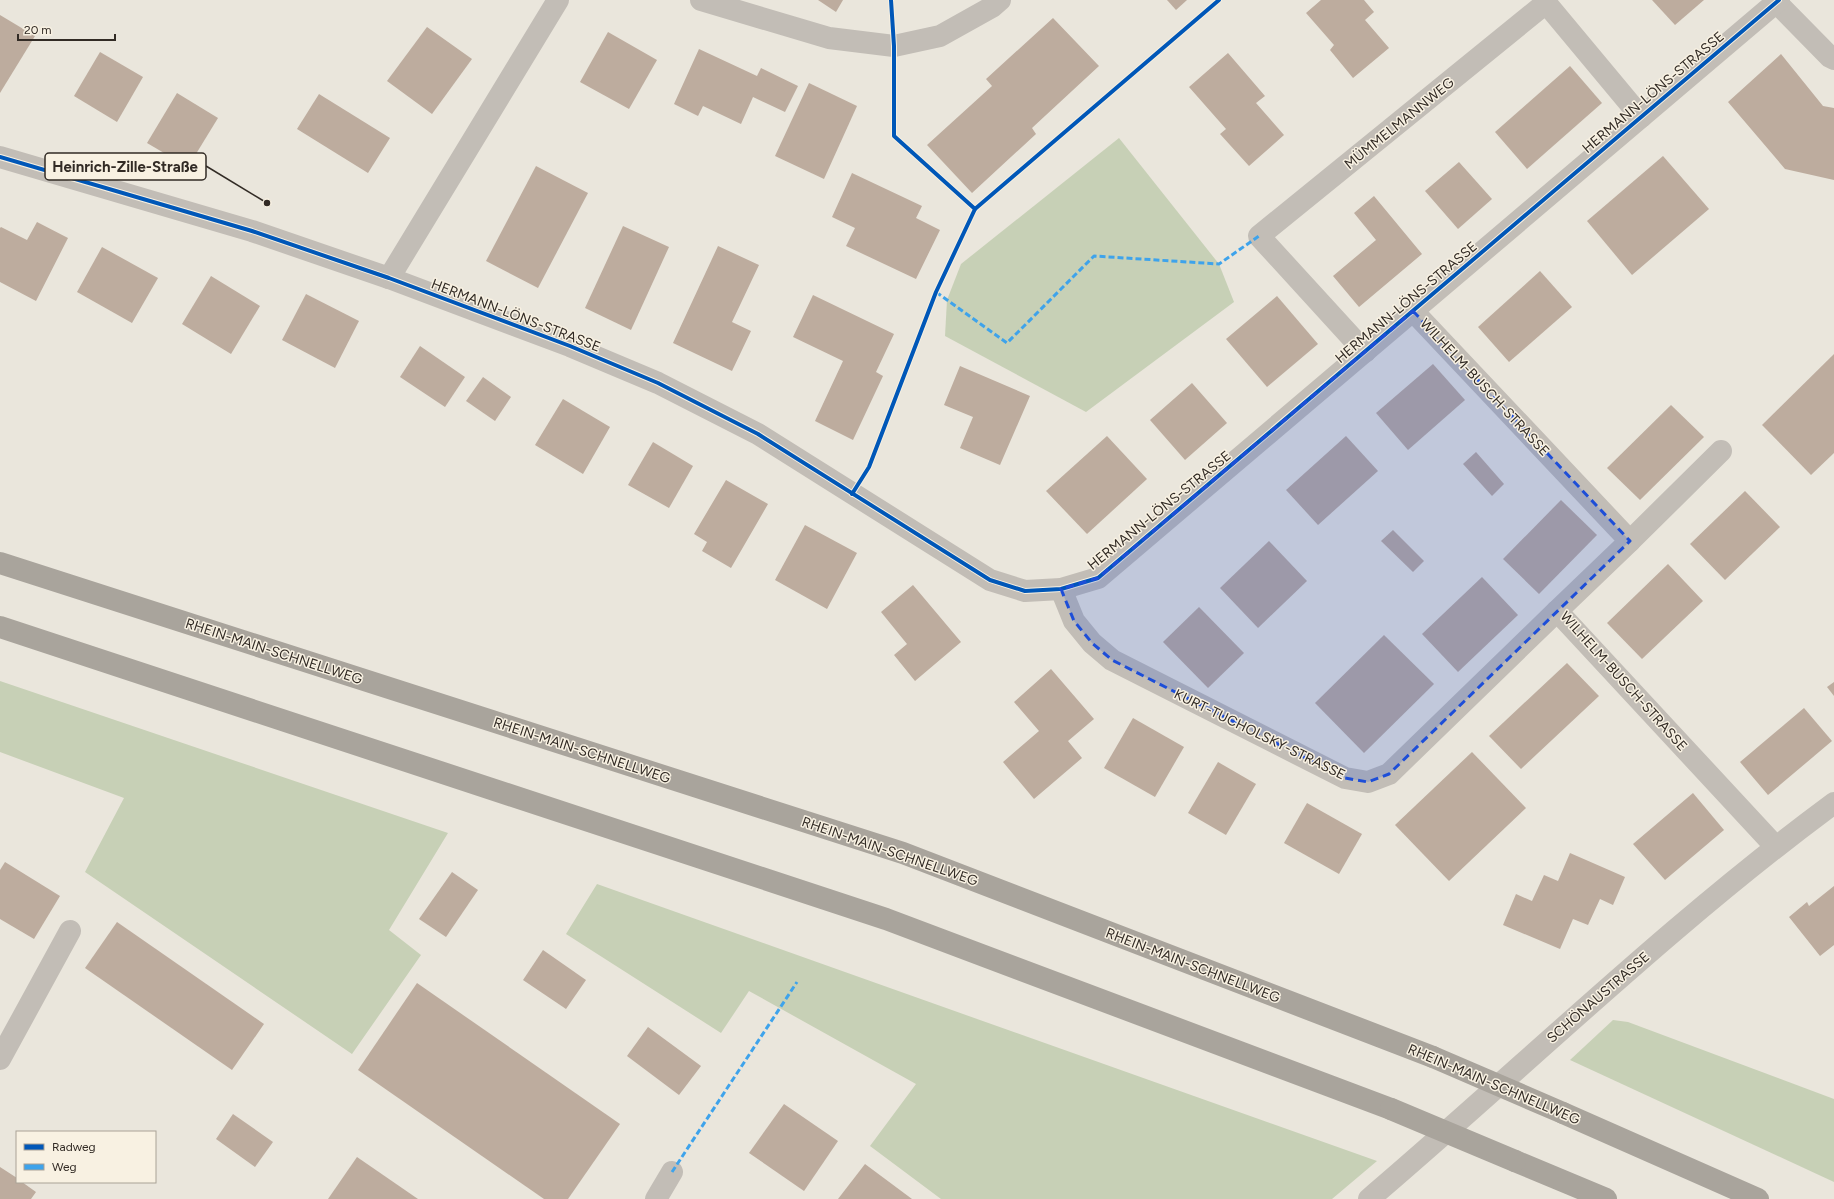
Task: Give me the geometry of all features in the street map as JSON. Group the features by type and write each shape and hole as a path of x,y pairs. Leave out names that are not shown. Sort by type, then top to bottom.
{"highway":[{"name":"RHEIN-MAIN-SCHNELLWEG","path":"0,563 903,853 1433,1057 1758,1199"},
{"path":"0,627 886,919 1391,1109 1606,1199"}],"street":[{"path":"389,278 558,0"},
{"path":"701,0 830,38 894,46 940,36 992,7 1000,0"},
{"path":"1777,1 1830,57 1834,59"},
{"name":"HERMANN-LÖNS-STRASSE","path":"0,157 252,232 389,278 570,346 658,383 758,434 990,580 1025,591 1061,589 1098,578 1777,1"},
{"name":"MÜMMELMANNWEG","path":"1365,352 1259,236 1546,3 1641,117"},
{"name":"WILHELM-BUSCH-STRASSE","path":"1413,311 1630,541 1558,611 1775,846"},
{"path":"1630,541 1721,451"},
{"name":"KURT-TUCHOLSKY-STRASSE","path":"1061,589 1074,621 1092,643 1112,660 1345,778 1368,782 1389,774 1558,611"},
{"name":"SCHÖNAUSTRASSE","path":"1379,1197 1650,952 1775,846 1834,803"},
{"path":"0,1059 70,931"},
{"path":"656,1199 672,1172"}],"highlighted area":[{"path":"1413,311 1630,541 1389,774 1368,782 1345,778 1112,660 1092,643 1074,621 1061,589 1098,578"}],"green space":[{"path":"1119,138 1219,264 1234,302 1086,412 945,336 947,300 961,264"},
{"path":"0,681 448,833 389,930 421,955 352,1054 85,872 124,798 0,752"},
{"path":"597,884 1377,1161 1332,1199 941,1199 870,1146 916,1084 749,991 721,1033 566,934"},
{"path":"1613,1020 1628,1022 1834,1099 1834,1182 1570,1060"}],"building":[{"path":"818,0 843,0 836,12"},
{"path":"1167,0 1187,0 1176,10"},
{"path":"1321,0 1364,0 1374,12 1365,20 1389,48 1353,78 1330,50 1334,45 1306,13"},
{"path":"1652,0 1704,0 1675,25"},
{"path":"0,15 35,36 0,93"},
{"path":"1053,18 1099,66 1032,128 1036,134 972,193 927,145 992,86 986,79"},
{"path":"427,27 472,59 432,114 387,81"},
{"path":"608,32 657,60 629,109 580,82"},
{"path":"699,49 757,76 761,68 798,86 785,112 753,97 741,124 703,106 698,116 674,104"},
{"path":"100,52 143,77 117,122 74,96"},
{"path":"1228,53 1265,96 1256,103 1284,135 1249,166 1220,134 1226,129 1189,87"},
{"path":"1781,54 1823,106 1834,108 1834,180 1785,169 1728,102"},
{"path":"1570,66 1602,103 1527,169 1495,132"},
{"path":"809,83 857,106 824,179 775,156"},
{"path":"177,93 218,118 188,167 147,143"},
{"path":"319,94 390,138 368,173 297,129"},
{"path":"1663,156 1709,209 1632,275 1587,221"},
{"path":"1459,162 1492,199 1458,229 1425,191"},
{"path":"536,166 588,193 538,288 486,261"},
{"path":"852,173 922,206 916,218 940,230 916,279 846,246 855,228 832,217"},
{"path":"1374,196 1422,254 1359,307 1333,276 1376,240 1354,213"},
{"path":"37,222 68,238 36,301 0,282 0,228 1,227 27,240"},
{"path":"623,226 669,247 631,330 585,308"},
{"path":"718,246 759,265 732,322 751,331 732,371 673,343"},
{"path":"102,247 158,278 132,323 77,292"},
{"path":"1540,271 1572,307 1509,362 1478,327"},
{"path":"211,276 260,306 231,354 182,324"},
{"path":"306,294 359,321 335,368 282,340"},
{"path":"813,295 894,334 876,372 883,376 853,440 815,421 843,361 793,337"},
{"path":"1277,296 1318,344 1267,387 1226,339"},
{"path":"420,346 465,377 445,407 400,377"},
{"path":"1834,354 1834,453 1811,475 1762,425"},
{"path":"1433,364 1465,400 1408,450 1376,413"},
{"path":"960,366 1030,396 1000,465 960,448 973,417 944,405"},
{"path":"483,377 511,397 495,421 466,401"},
{"path":"1192,383 1227,423 1185,460 1150,420"},
{"path":"563,399 610,427 583,474 535,445"},
{"path":"1671,405 1704,437 1640,500 1607,468"},
{"path":"1107,436 1147,479 1087,534 1046,491"},
{"path":"1346,436 1378,471 1318,525 1286,490"},
{"path":"653,442 693,466 669,508 628,485"},
{"path":"1476,452 1504,484 1492,496 1463,464"},
{"path":"726,480 768,504 731,568 702,551 707,542 694,534"},
{"path":"1745,491 1780,527 1725,580 1690,544"},
{"path":"1561,500 1597,535 1539,594 1503,559"},
{"path":"805,525 857,553 827,609 775,580"},
{"path":"1393,530 1424,561 1413,572 1381,541"},
{"path":"1269,541 1307,581 1258,628 1220,588"},
{"path":"1668,564 1703,601 1642,659 1607,623"},
{"path":"1482,577 1518,615 1458,672 1422,634"},
{"path":"913,585 961,642 915,681 894,655 907,644 881,612"},
{"path":"1199,607 1244,653 1208,688 1163,642"},
{"path":"1384,635 1434,684 1364,753 1315,703"},
{"path":"1567,663 1599,696 1521,769 1489,736"},
{"path":"1051,669 1094,719 1068,741 1082,758 1034,799 1003,762 1039,731 1014,702"},
{"path":"1834,682 1834,696 1827,687"},
{"path":"1804,708 1832,741 1768,795 1740,762"},
{"path":"1133,718 1184,747 1155,797 1104,768"},
{"path":"1472,752 1526,808 1449,881 1395,825"},
{"path":"1218,762 1256,784 1226,835 1188,813"},
{"path":"1693,793 1724,830 1665,880 1633,844"},
{"path":"1307,803 1362,834 1339,874 1284,843"},
{"path":"1570,853 1625,877 1613,905 1600,899 1588,925 1573,919 1560,949 1503,925 1516,894 1532,901 1544,875 1558,881"},
{"path":"5,862 60,896 34,939 0,919 0,870"},
{"path":"452,872 478,890 446,937 419,919"},
{"path":"1834,886 1834,945 1820,956 1789,917 1807,902 1809,906"},
{"path":"117,922 264,1024 232,1070 85,968"},
{"path":"543,950 586,980 566,1009 523,980"},
{"path":"417,983 620,1124 568,1199 544,1199 358,1070"},
{"path":"648,1027 701,1066 679,1095 627,1056"},
{"path":"784,1104 838,1141 804,1191 749,1153"},
{"path":"233,1114 273,1142 255,1167 216,1139"},
{"path":"357,1157 418,1199 328,1199"},
{"path":"865,1164 912,1199 838,1199"},
{"path":"0,1167 16,1177 16,1183 23,1183 36,1192 31,1199 0,1199"}],"marked path":[{"path":"936,292 1007,343 1094,256 1219,264 1259,236"},
{"path":"672,1172 797,982"}],"cycle path":[{"path":"852,494 869,467 936,292 975,209 894,136 894,46 891,0"},
{"path":"975,209 1219,0"},
{"path":"0,157 252,231 389,278 570,346 658,383 758,434 990,580 1025,591 1061,589 1098,578 1779,0"}],"place":[{"name":"Heinrich-Zille-Straße","path":"267,203"}]}
